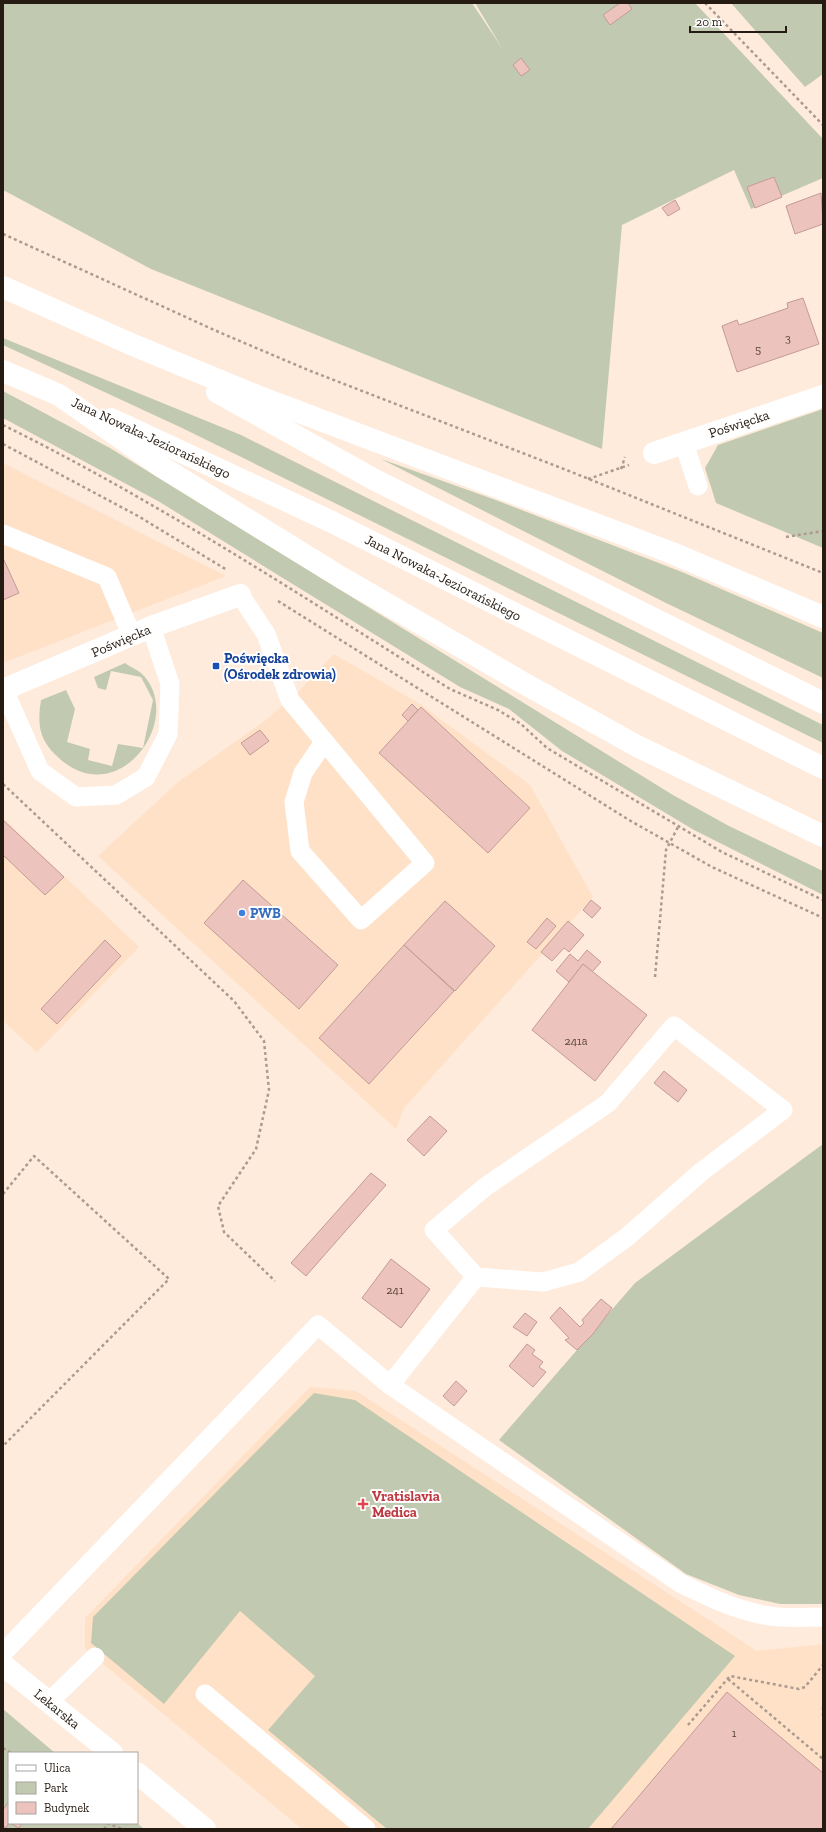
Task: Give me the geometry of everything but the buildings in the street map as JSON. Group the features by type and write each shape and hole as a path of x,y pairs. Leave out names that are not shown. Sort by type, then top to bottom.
{"street":[{"path":"3,287 133,345 257,396 672,553 823,617"},
{"path":"133,345 375,480 823,703"},
{"path":"3,371 59,395 162,467 342,578 499,670 637,746 823,836"},
{"name":"Jana Nowaka-Jeziorańskiego","path":"59,395 332,522 823,768"},
{"name":"Poświęcka","path":"654,453 823,396"},
{"name":"Poświęcka","path":"3,690 151,627 240,596"},
{"name":"Lekarska","path":"3,1665 111,1752"},
{"path":"138,1775 205,1829"}],"lane":[{"path":"684,442 698,486"},
{"path":"3,534 108,577 132,636"},
{"path":"240,596 266,634 290,700 425,863 361,920 300,851 294,802 302,773 324,742"},
{"path":"3,690 40,771 76,797 116,795 146,777 168,734 170,684 151,627"},
{"path":"674,1026 783,1110 701,1172 627,1237 579,1272 543,1282 476,1277 434,1230 486,1187 608,1102 674,1026"},
{"path":"390,1385 476,1277"},
{"path":"3,1653 318,1325 390,1385 680,1582 710,1598 749,1612 771,1616 823,1617"},
{"path":"49,1702 95,1657"},
{"path":"205,1694 366,1829"}],"path":[{"path":"705,3 823,125"},
{"path":"3,234 220,333 308,370 588,479 823,573"},
{"path":"3,426 65,456 172,516 450,689 498,710 520,724 547,748 678,827 722,852 823,900"},
{"path":"3,444 138,516 234,574"},
{"path":"588,479 620,469 654,453"},
{"path":"786,537 823,531"},
{"path":"274,599 629,820 712,867 823,918"},
{"path":"3,784 234,1001 264,1041 269,1090 256,1149 218,1206 224,1232 275,1281"},
{"path":"655,977 666,850 668,842 678,827"},
{"path":"3,1194 34,1156 169,1280 3,1446"},
{"path":"688,1725 730,1676 799,1689 805,1687 823,1665"},
{"path":"728,1679 823,1759"},
{"path":"823,1707 823,1718"},
{"path":"104,1829 108,1824 122,1829"}],"shaded area":[{"path":"3,463 226,576 3,663"},
{"name":"PWB","path":"334,654 420,704 530,785 593,897 404,1108 396,1129 98,856 178,782 266,720 301,689"},
{"path":"3,818 139,947 37,1052 3,1021"},
{"name":"Vratislavia Medica","path":"310,1387 356,1391 757,1651 823,1644 823,1829 302,1829 85,1649 85,1618"}],"green space":[{"path":"3,3 472,3 502,48 475,3 695,3 823,139 823,178 751,209 734,170 622,225 602,449 151,269 3,190"},
{"path":"731,3 823,3 823,74 805,87"},
{"path":"3,338 241,435 823,725 823,743 182,428 3,345"},
{"path":"3,391 110,448 673,795 729,826 823,871 823,895 694,830 562,751 509,709 460,687 158,501 3,418"},
{"path":"823,409 823,548 716,503 705,468 718,445"},
{"path":"381,459 493,499 682,572 823,633 823,678 666,603"},
{"path":"125,663 141,673 153,691 156,712 151,733 143,747 153,700 141,677 111,671 106,690 98,688 94,677"},
{"path":"66,690 75,709 67,742 90,749 88,760 112,766 118,744 143,748 124,766 104,774 83,772 60,759 48,746 41,732 39,718 41,700"},
{"path":"823,1144 823,1604 780,1604 739,1595 686,1574 499,1440 635,1283"},
{"name":"Vratislavia Medica","path":"314,1393 355,1400 735,1656 588,1829 387,1829 268,1730 315,1676 240,1611 164,1704 91,1643 93,1617"},
{"path":"3,1709 54,1752 8,1752 8,1824 138,1824 144,1829 3,1829"}],"place":[{"name":"Poświęcka (Ośrodek zdrowia)","path":"216,666"},
{"name":"PWB","path":"242,913"},
{"name":"Vratislavia Medica","path":"363,1504"}]}
